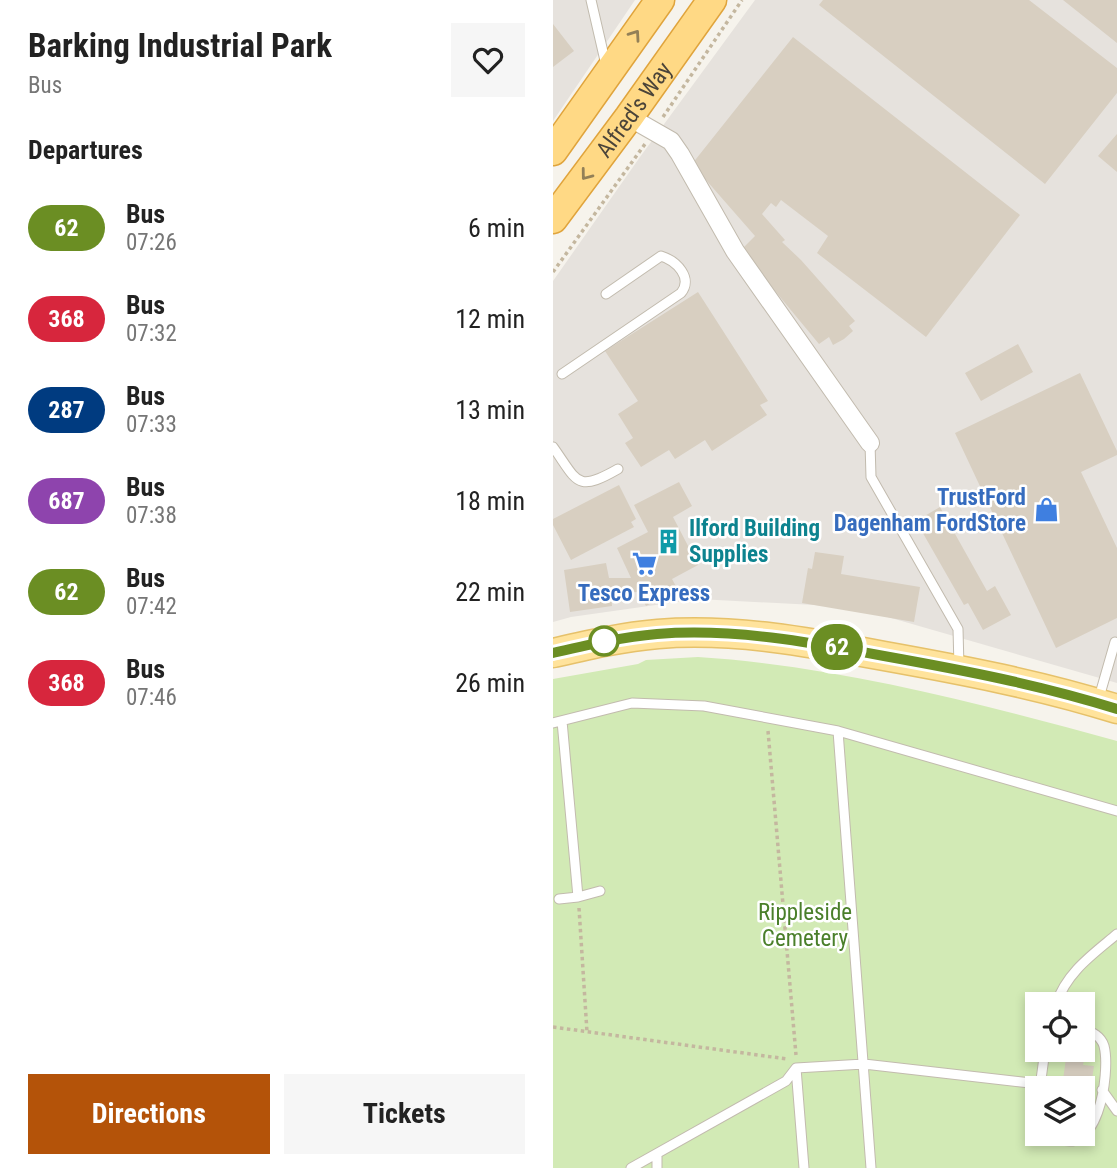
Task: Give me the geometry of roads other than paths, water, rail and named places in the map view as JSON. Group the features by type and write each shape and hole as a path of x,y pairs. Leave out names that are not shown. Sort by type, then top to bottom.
{"highway":[{"name":"Alfred's Way","path":"553,151 660,0"},
{"name":"Alfred's Way","path":"553,219 712,0"}],"main road":[{"path":"553,653 657,634 701,632 783,637 960,669 1107,706"}],"street":[{"path":"629,117 671,141 735,251 870,443"}],"lane":[{"path":"591,0 608,74"},
{"path":"562,374 681,293 686,281 678,264 661,257 606,294"},
{"path":"870,443 871,477 958,629 960,669"},
{"path":"553,447 577,481 584,484 618,469"},
{"path":"1107,706 1115,642"},
{"path":"578,897 557,722 632,703 704,706 838,731 1117,811"},
{"path":"838,731 871,1168"},
{"path":"559,899 600,891"},
{"path":"1060,992 1079,965 1117,934"},
{"path":"1095,1034 1104,1044 1105,1073 1095,1123"},
{"path":"631,1168 786,1081 796,1068 864,1064 1025,1084"},
{"path":"796,1068 804,1168"},
{"path":"1102,1090 1117,1111"},
{"path":"657,1154 657,1168"}],"place":[{"name":"TrustFord Dagenham FordStore","path":"1046,510"},
{"name":"Ilford Building Supplies","path":"669,541"},
{"name":"Tesco Express","path":"644,563"}],"park label":[{"name":"Rippleside Cemetery","path":"805,925"}]}
